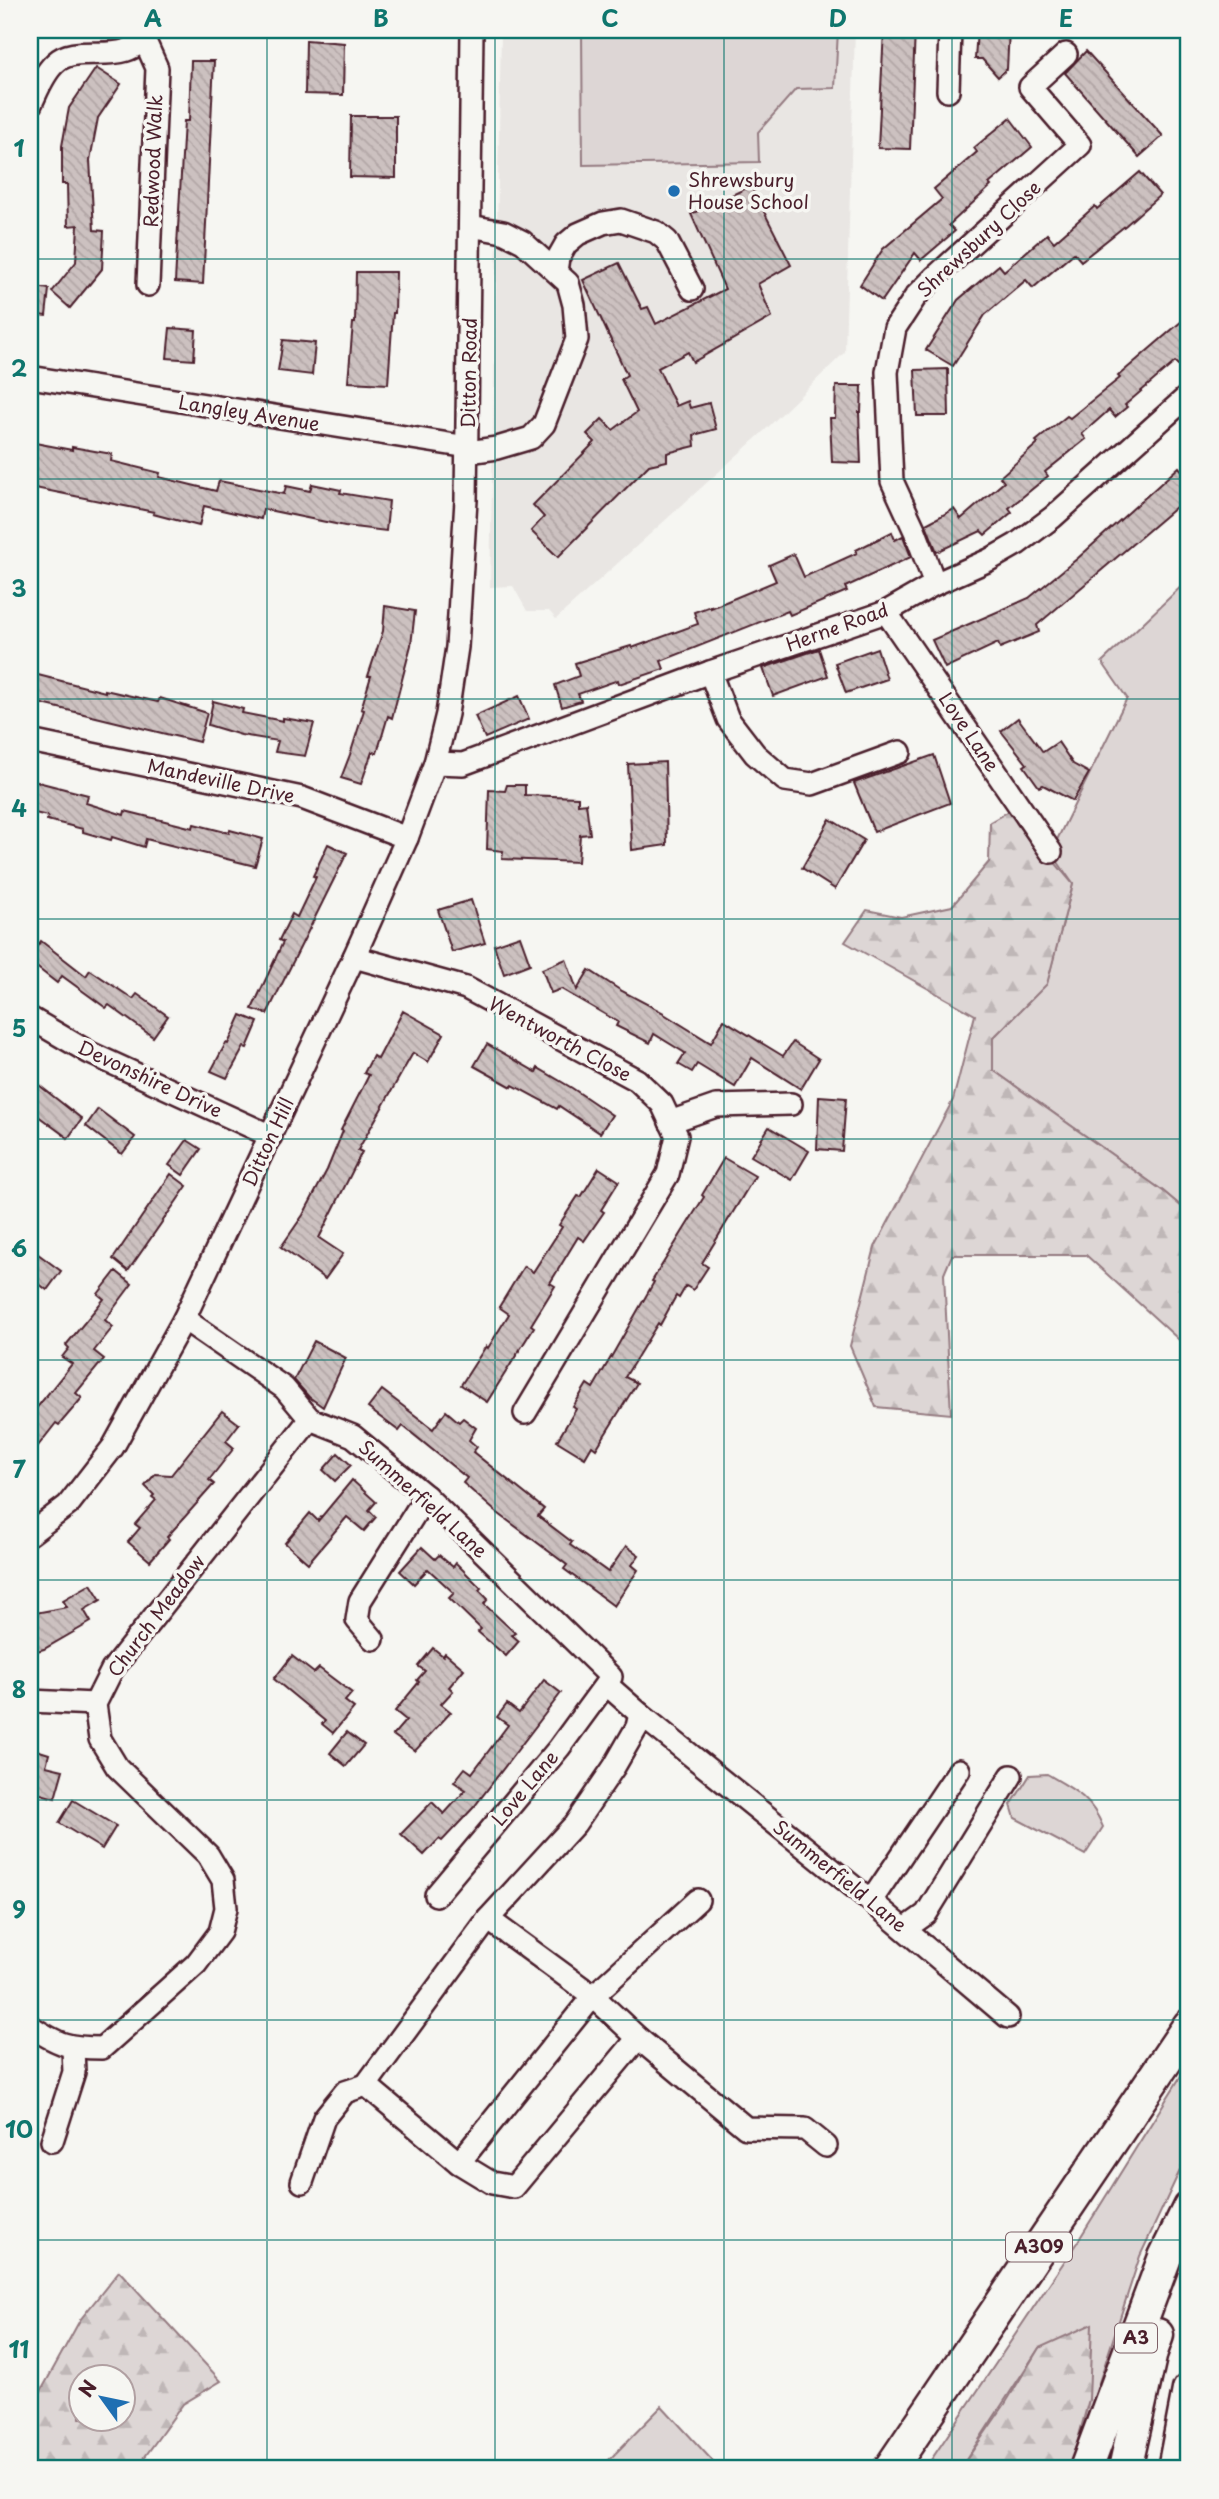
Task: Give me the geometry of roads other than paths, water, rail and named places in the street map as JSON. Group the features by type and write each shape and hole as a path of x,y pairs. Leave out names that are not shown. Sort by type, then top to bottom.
{"highway":[{"name":"A309","path":"890,2469 1189,2026"},
{"name":"A3","path":"1086,2469 1165,2257 1189,2208"},
{"name":"A3","path":"1125,2469 1151,2352 1189,2246"},
{"path":"1174,2469 1189,2390"}],"street":[{"name":"Ditton Road","path":"447,714 457,647 468,450 472,30"},
{"path":"948,91 950,30"},
{"path":"30,106 55,62 66,57 123,51 139,45 146,35"},
{"name":"Redwood Walk","path":"146,35 157,68 148,285"},
{"name":"Shrewsbury Close","path":"935,584 892,481 887,372 895,328 916,296 936,276 1080,145 1030,87 1066,54"},
{"path":"556,271 558,258 566,244 578,234 603,223 621,220 656,232 667,241 692,289"},
{"name":"Langley Avenue","path":"30,377 468,450 498,448 531,438 544,424 577,339 574,304 568,283 523,242 503,232 470,226"},
{"name":"Herne Road","path":"435,763 463,764 710,672 886,612 935,584 989,560 1017,544 1053,517 1189,395"},
{"name":"Love Lane","path":"886,612 1051,852"},
{"path":"710,672 728,719 755,754 785,780 813,784 900,752"},
{"name":"Ditton Hill","path":"30,1534 68,1505 113,1447 184,1319 407,838 435,763 447,714"},
{"name":"Mandeville Drive","path":"30,741 302,798 407,838"},
{"name":"Wentworth Close","path":"354,957 466,988 637,1080 662,1104 677,1136 668,1174 525,1413"},
{"name":"Devonshire Drive","path":"30,1018 90,1053 271,1136"},
{"path":"670,1122 716,1106 791,1104"},
{"name":"Summerfield Lane","path":"184,1319 284,1388 310,1419 353,1436 426,1496 640,1714 1009,2017"},
{"name":"Church Meadow","path":"94,1704 112,1670 310,1419"},
{"path":"373,1639 358,1620 360,1601 426,1496"},
{"name":"Love Lane","path":"436,1895 559,1748 608,1680"},
{"path":"30,1701 94,1704 100,1739 117,1767 208,1856 223,1880 226,1908 220,1932 196,1964 102,2048 73,2048 30,2026"},
{"path":"302,2182 324,2118 345,2092 366,2085 488,1919 575,1824 614,1767 637,1727 640,1714"},
{"path":"871,1901 959,1770"},
{"path":"905,1929 926,1914 1011,1776"},
{"path":"459,2163 593,1996 698,1900"},
{"path":"488,1919 593,1996 638,2038 746,2128 805,2129 826,2146"},
{"path":"366,2085 459,2163 492,2183 514,2187 638,2038"},
{"path":"52,2141 75,2072 73,2048"}],"place":[{"name":"Shrewsbury House School","path":"674,191"}]}
